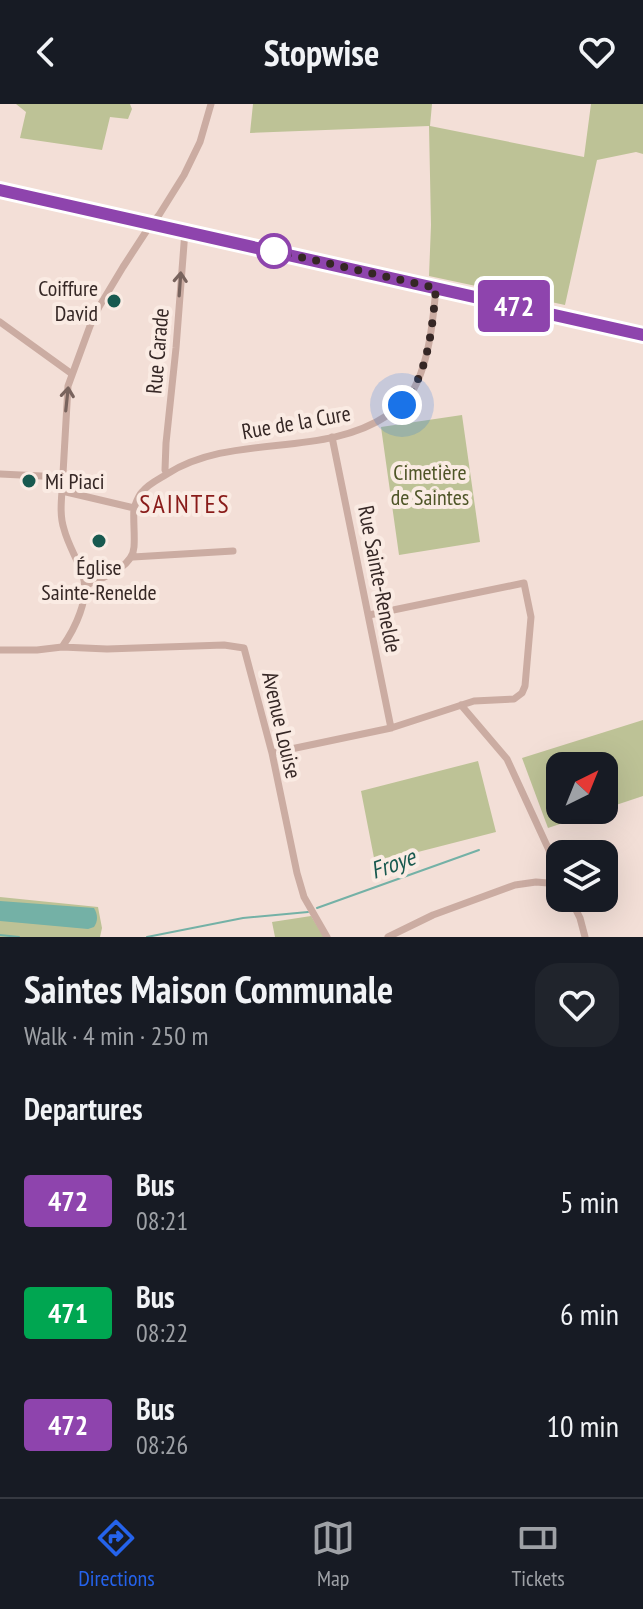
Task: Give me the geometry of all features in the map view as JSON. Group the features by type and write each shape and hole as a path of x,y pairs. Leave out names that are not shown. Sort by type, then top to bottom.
{"main road":[{"path":"0,190 643,335"}],"street":[{"path":"0,650 62,647 78,616 85,586 64,532 61,509 68,386 99,307 184,175 200,142 211,104"},
{"name":"Rue Carade","path":"167,474 166,443 185,231"},
{"name":"Rue de la Cure","path":"134,508 142,492 167,474 196,460 225,452 359,431 402,405 419,375 430,341 436,288"},
{"path":"0,322 72,374"},
{"name":"Rue Sainte-Renelde","path":"332,437 391,728"},
{"path":"0,474 62,477"},
{"path":"62,491 134,508 133,557"},
{"path":"85,586 133,557 233,551"},
{"path":"272,753 391,728 474,701 514,699 522,693 526,683 531,617 524,583 369,615"},
{"name":"Avenue Louise","path":"62,647 107,649 224,645 244,648 272,753 297,873 304,897 327,937"},
{"path":"461,705 507,759 546,844"},
{"path":"388,937 433,915 515,885 546,883"},
{"path":"577,912 585,937"}],"green space":[{"path":"16,104 130,104 132,109 128,119 110,117 102,150 20,138 26,112"},
{"path":"253,104 432,104 430,126 584,157 591,104 643,104 643,154 636,152 597,160 565,305 429,276 429,126 250,133"},
{"name":"Cimetière de Saintes","path":"462,415 480,542 399,555 381,427"},
{"path":"643,720 643,796 618,804 618,752 546,752 546,823 522,758"},
{"path":"478,761 496,832 375,863 361,791"},
{"path":"0,897 98,907 102,928 100,937 0,937"},
{"path":"311,916 324,937 275,937 272,922"}],"water":[{"path":"0,901 94,908 97,920 94,927 88,929 0,921"}],"waterway":[{"name":"Froye","path":"317,908 479,850"},
{"name":"Froye","path":"147,937 243,918 308,912"},
{"name":"Froye","path":"0,935 19,937"}],"bus line":[{"name":"472","path":"0,190 643,335"}],"place":[{"name":"Coiffure David","path":"114,301"},
{"name":"Mi Piaci","path":"29,481"},
{"name":"Église Sainte-Renelde","path":"99,541"}],"district":[{"name":"SAINTES","path":"185,504"}],"route":[{"path":"274,251 436,288 430,341 413,389 402,405"}]}
